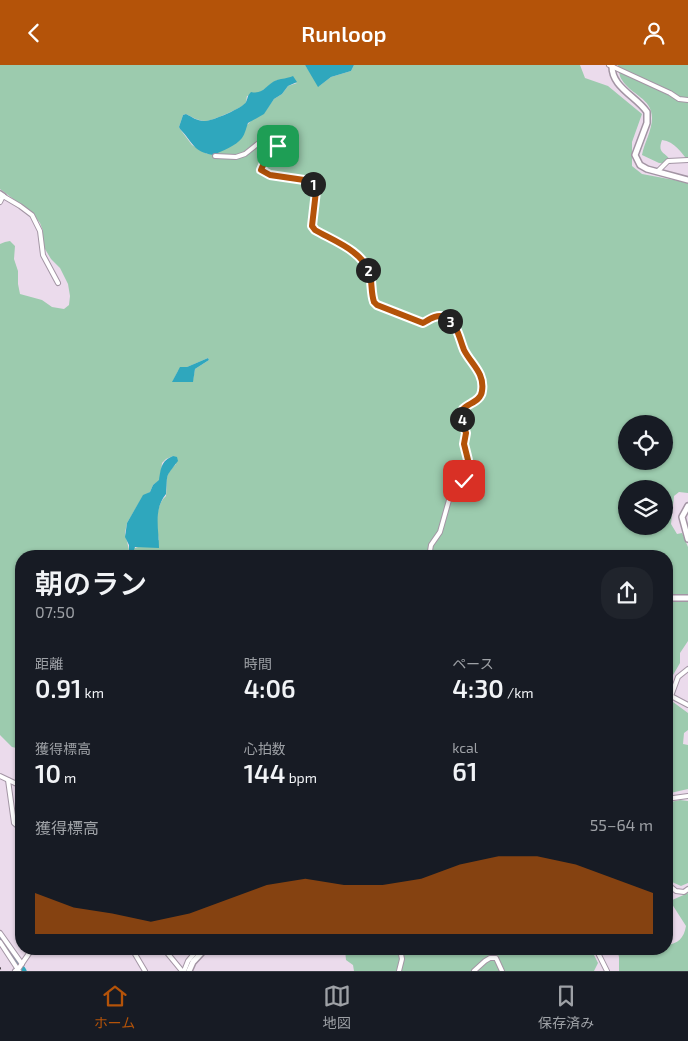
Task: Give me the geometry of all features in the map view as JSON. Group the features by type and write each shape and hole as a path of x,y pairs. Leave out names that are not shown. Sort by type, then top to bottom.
{"street":[{"path":"611,65 670,93 678,99 688,100"},
{"path":"611,65 615,80 647,112 647,123 635,155 640,165 647,169 688,180"},
{"path":"215,156 236,157 260,142 278,146 290,143 292,152 289,155 264,163 261,170 270,175 311,181 316,191 312,226 315,230 350,250 361,259 370,274 374,302 384,308 423,323 435,316 444,317 455,326 464,351 480,373 482,391 477,400 463,409 462,421 466,433 464,444 468,460 464,481 449,499 440,533 431,545 430,550"},
{"path":"658,171 668,161 688,160"},
{"path":"0,202 2,195 32,215 40,231 43,255 58,283"},
{"path":"688,506 682,517 688,539"},
{"path":"673,597 688,598"},
{"path":"673,693 678,677 688,669"},
{"path":"673,697 688,705"},
{"path":"0,776 15,783"},
{"path":"8,780 15,824"},
{"path":"673,798 688,796"},
{"path":"673,889 684,892 688,889"},
{"path":"0,933 15,954"},
{"path":"0,942 18,970 28,955"},
{"path":"16,955 22,964"},
{"path":"136,955 145,971"},
{"path":"169,955 183,971 193,955"},
{"path":"189,971 193,962 199,955"},
{"path":"399,971 401,955"},
{"path":"599,955 606,971"},
{"path":"474,971 490,958 496,958 502,971"}],"green space":[{"path":"0,65 305,65 319,86 331,77 351,71 354,65 580,65 585,78 608,86 642,114 632,142 632,166 642,174 688,184 688,493 679,492 674,496 673,505 673,480 618,480 618,535 673,535 673,527 677,534 682,533 688,547 688,595 673,594 673,550 129,550 15,550 15,748 12,747 0,735 0,244 10,241 15,246 14,259 18,271 20,294 42,300 52,307 64,309 69,305 68,284 60,268 51,259 42,244 43,231 40,223 32,213 0,189","holes":["277,80 297,83 288,86 282,94 274,99 264,113 253,119 207,154 192,145 179,127 183,115 186,114 195,119 208,121 245,104 247,96 259,93","208,358 209,360 195,369 193,380 173,381 178,371","173,456 176,464 169,472 166,496 158,510 157,529 159,540 129,550 125,533 127,523 143,496 150,492 153,485 160,480 162,463"]},
{"path":"618,65 688,65 688,161 674,145 662,140 661,149 671,164 659,163 642,155 651,128 651,111 645,101 622,80"},
{"path":"673,600 688,601 688,641 680,653 680,663 673,675"},
{"path":"673,702 688,713 688,730 684,733 683,744 688,745 688,789 673,792"},
{"path":"688,801 688,883 681,886 673,882 673,802"},
{"path":"688,893 688,971 619,971 618,955 673,955 673,943 680,940 686,926 673,906 673,900"},
{"path":"346,955 594,955 598,963 594,971 354,971 353,965 346,960"}],"water":[{"path":"305,65 354,65 351,71 331,77 318,87"},
{"path":"293,76 297,82 288,86 282,94 274,99 264,114 248,123 242,138 225,150 213,155 206,154 194,146 179,127 183,115 186,114 197,120 204,121 219,117 244,105 251,92 262,91 277,80"},
{"path":"208,358 209,360 195,369 193,382 172,382 180,367 187,367"},
{"path":"173,456 177,457 178,461 168,476 166,494 158,513 159,548 135,547 134,550 129,550 125,537 127,523 143,495 150,492 153,485 159,480 164,463"}],"waterway":[{"path":"0,937 23,971"}],"railway":[{"path":"0,967 1,971"}],"route":[{"path":"278,146 290,143 292,145 292,152 285,157 264,163 261,170 270,175 311,181 316,191 312,226 315,230 350,250 361,259 370,274 374,302 377,305 423,323 435,316 439,316 444,317 455,326 464,351 478,369 482,381 480,396 463,409 462,421 466,433 464,444 468,460 464,481"}]}
